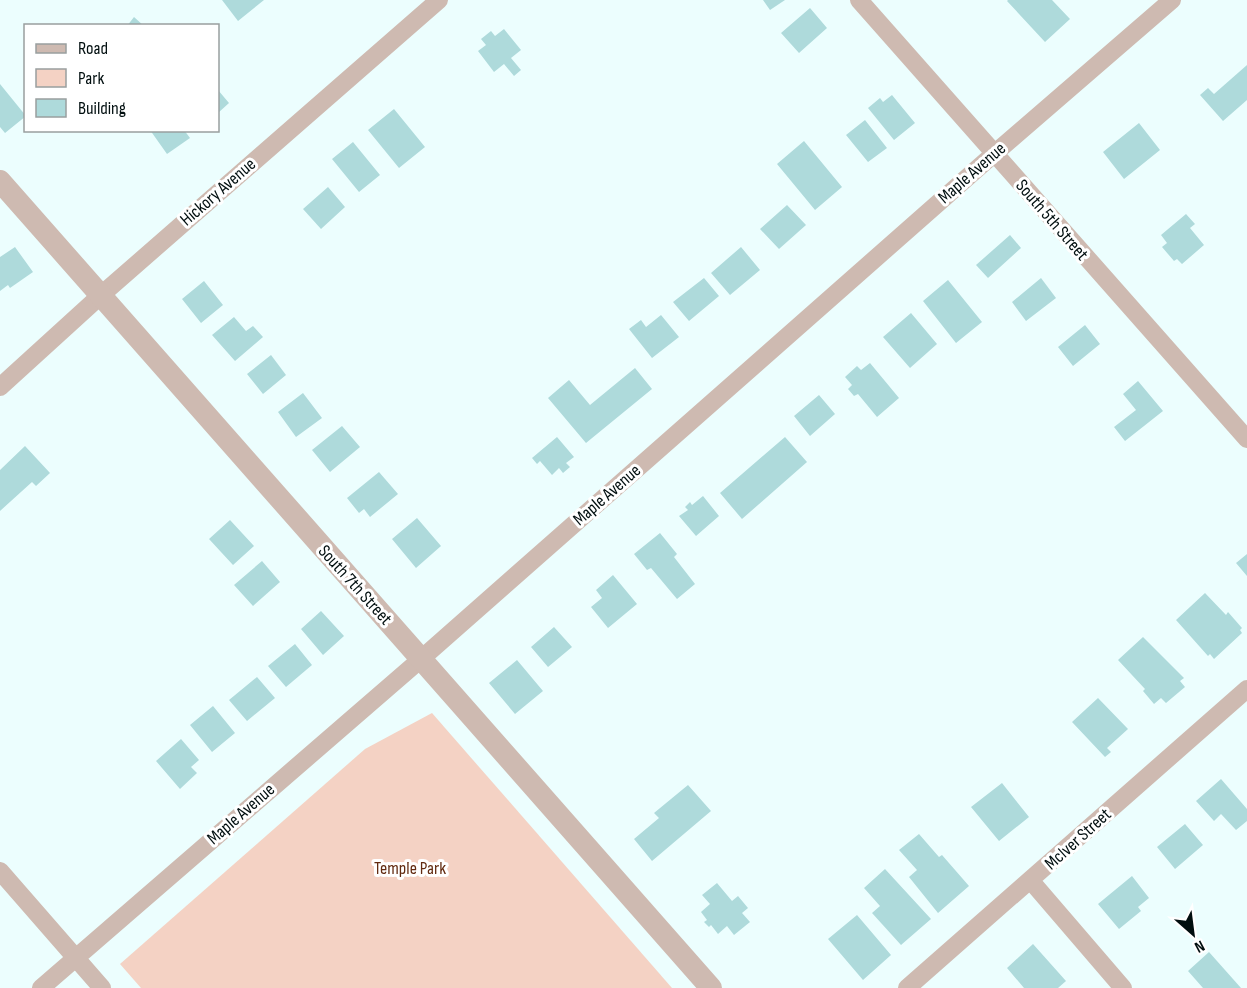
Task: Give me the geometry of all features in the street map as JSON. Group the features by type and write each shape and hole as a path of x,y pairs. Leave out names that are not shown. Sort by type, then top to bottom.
{"street":[{"name":"Hickory Avenue","path":"0,387 100,296 439,0"},
{"name":"South 5th Street","path":"859,0 1247,439"},
{"name":"Maple Avenue","path":"41,988 421,659 1172,0"},
{"name":"South 7th Street","path":"0,182 711,988"},
{"name":"McIver Street","path":"907,988 1247,689"},
{"path":"0,871 102,988"},
{"path":"1031,881 1123,988"}],"green space":[{"name":"Temple Park","path":"432,713 672,988 141,988 120,964 365,749"}],"building":[{"path":"222,0 264,0 238,21"},
{"path":"763,0 785,0 770,10"},
{"path":"1008,0 1052,0 1070,19 1045,42"},
{"path":"810,8 827,28 799,53 781,33"},
{"path":"134,17 142,24 129,24"},
{"path":"504,29 521,50 511,58 521,70 514,76 504,64 494,72 478,51 486,45 481,39 491,31 495,36"},
{"path":"1247,65 1247,100 1223,121 1200,95 1208,88 1214,94"},
{"path":"0,84 24,114 24,118 5,133 0,127"},
{"path":"219,91 229,103 219,112"},
{"path":"892,95 915,123 894,140 868,108 880,98 883,102"},
{"path":"394,109 425,147 399,168 368,130"},
{"path":"865,120 887,148 868,162 846,135"},
{"path":"1139,123 1160,150 1124,179 1103,152"},
{"path":"151,132 186,132 190,138 167,154"},
{"path":"804,141 842,187 815,210 777,164"},
{"path":"353,142 380,175 359,192 332,159"},
{"path":"328,187 345,207 321,229 303,209"},
{"path":"787,205 806,225 779,249 760,229"},
{"path":"1186,214 1195,224 1190,228 1204,245 1182,264 1177,259 1174,261 1162,247 1167,243 1161,235"},
{"path":"1010,235 1021,248 988,278 976,265"},
{"path":"15,247 33,272 10,288 8,285 0,291 0,257"},
{"path":"741,247 760,270 730,295 711,273"},
{"path":"704,278 719,296 689,321 673,302"},
{"path":"1041,278 1056,298 1026,321 1012,302"},
{"path":"948,280 982,322 956,343 923,301"},
{"path":"204,281 223,305 201,323 182,299"},
{"path":"911,313 937,344 910,368 883,337"},
{"path":"661,315 679,337 652,358 629,329 641,320 646,327"},
{"path":"234,317 246,331 253,326 263,337 235,361 212,335"},
{"path":"1085,325 1100,344 1073,366 1058,347"},
{"path":"271,355 286,375 263,394 247,374"},
{"path":"870,363 899,398 877,417 858,394 854,396 848,389 852,385 845,377 857,366 861,370"},
{"path":"635,368 652,389 586,443 548,398 569,380 590,405"},
{"path":"1138,381 1163,411 1125,441 1114,427 1136,410 1123,394"},
{"path":"303,393 322,418 296,437 278,412"},
{"path":"819,395 835,414 810,436 794,416"},
{"path":"342,426 360,447 330,472 312,450"},
{"path":"557,437 574,457 566,463 570,467 563,473 559,468 552,475 540,461 537,464 532,458"},
{"path":"785,437 807,462 742,519 720,493"},
{"path":"25,446 50,473 36,486 32,482 0,511 0,470"},
{"path":"379,472 398,494 370,517 364,509 359,513 347,498"},
{"path":"703,496 719,516 696,536 679,516 688,510 685,507 690,502 692,505"},
{"path":"417,518 441,546 416,568 392,539"},
{"path":"230,520 254,546 233,565 209,539"},
{"path":"660,533 677,554 674,557 695,584 677,599 651,568 647,570 634,554"},
{"path":"1247,554 1247,576 1236,563"},
{"path":"262,561 280,582 253,606 234,585"},
{"path":"613,575 637,604 608,628 591,607 602,598 596,590"},
{"path":"1205,593 1226,615 1228,612 1242,628 1240,630 1242,633 1214,659 1210,654 1208,656 1176,620"},
{"path":"321,611 344,636 323,655 301,629"},
{"path":"554,627 572,647 548,667 531,647"},
{"path":"1143,637 1184,678 1180,681 1185,687 1166,703 1161,698 1154,704 1143,691 1145,689 1118,660"},
{"path":"295,644 312,665 286,687 268,666"},
{"path":"517,660 543,691 515,714 489,683"},
{"path":"257,677 275,698 247,721 229,700"},
{"path":"1098,698 1128,729 1107,748 1111,752 1105,757 1072,722"},
{"path":"213,706 235,733 212,752 190,725"},
{"path":"181,739 199,760 191,767 197,773 180,789 156,761"},
{"path":"1221,779 1247,809 1247,821 1236,830 1221,814 1214,821 1196,801"},
{"path":"1002,783 1029,817 999,841 971,807"},
{"path":"688,785 711,811 652,861 634,839 659,818 654,813"},
{"path":"1185,824 1203,845 1175,869 1157,847"},
{"path":"919,834 939,857 942,855 969,886 938,913 909,877 917,870 899,850"},
{"path":"885,869 931,919 901,945 872,913 880,906 864,888"},
{"path":"1132,876 1149,898 1138,907 1141,911 1119,929 1098,904"},
{"path":"717,883 732,901 738,896 748,908 742,913 750,922 734,935 727,926 718,934 711,925 709,927 704,922 707,920 701,912 710,904 702,895"},
{"path":"857,915 891,955 863,980 828,939"},
{"path":"1033,944 1066,981 1058,988 1024,988 1007,968"},
{"path":"1209,952 1241,988 1203,988 1188,971"}]}
